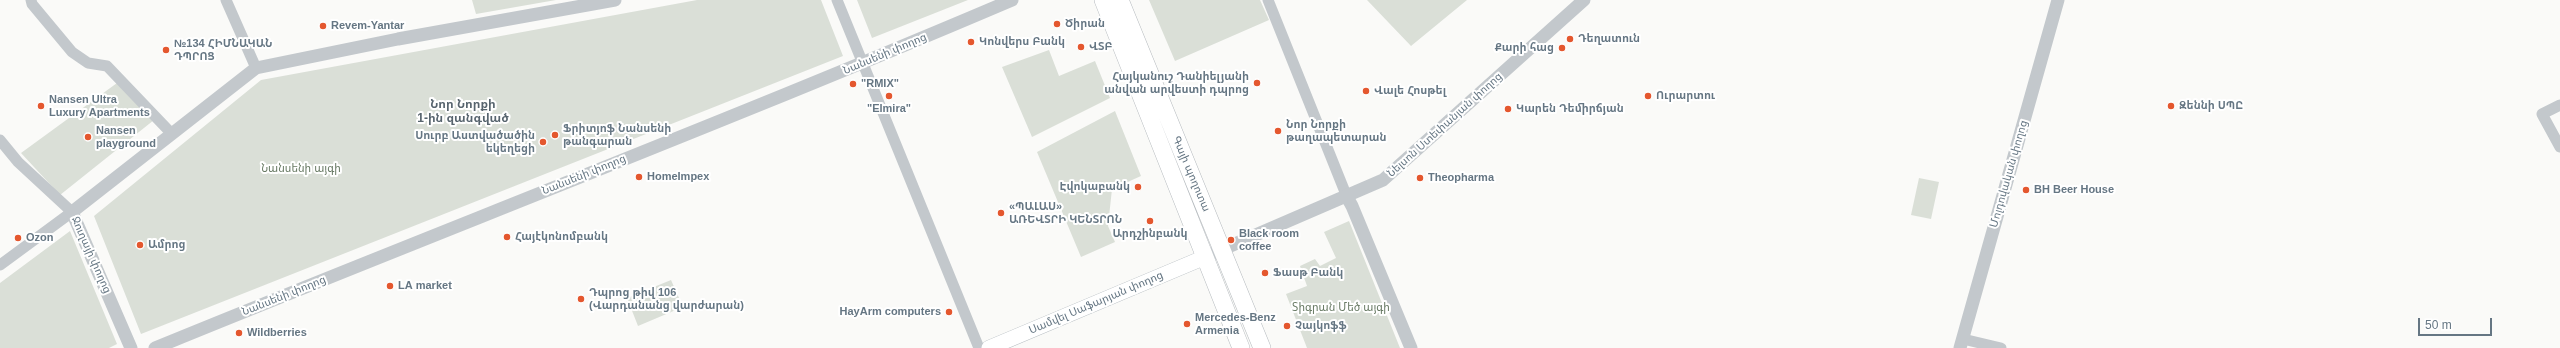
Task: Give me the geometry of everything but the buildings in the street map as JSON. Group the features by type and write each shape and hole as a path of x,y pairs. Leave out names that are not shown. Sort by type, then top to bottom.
{"main road":[{"name":"Գայի պողոտա","path":"1102,0 1203,258 1241,348"},
{"name":"Գայի պողոտա","path":"1120,0 1262,348"},
{"name":"Սամվել Սաֆարյան փողոց","path":"989,348 1203,258"}],"street":[{"path":"31,0 32,4 72,52 88,63 107,66 172,134"},
{"path":"226,0 256,68"},
{"path":"0,265 72,212 256,68 398,39 615,0"},
{"path":"837,0 978,348"},
{"name":"Նանսենի փողոց","path":"155,348 862,63 1012,0"},
{"path":"1268,0 1347,197 1411,348"},
{"name":"Նելսոն Ստեփանյան փողոց","path":"1203,258 1347,197 1383,180 1584,0"},
{"name":"Մոլդովական փողոց","path":"1962,343 2058,0"},
{"path":"2560,105 2542,114 2560,147"},
{"name":"Ջուղայի փողոց","path":"0,140 18,162 72,212 131,348"},
{"path":"1962,343 2001,348"}],"green space":[{"path":"472,0 556,0 476,14"},
{"name":"Նանսենի այգի","path":"697,0 821,0 843,56 141,334 94,216 261,80"},
{"path":"857,0 968,0 872,38"},
{"path":"1149,0 1260,0 1269,20 1175,61"},
{"path":"1367,0 1467,0 1411,46"},
{"path":"1049,50 1059,76 1095,61 1110,98 1032,137 1002,67"},
{"name":"Nansen playground","path":"117,83 154,120 60,195 21,153"},
{"path":"1115,111 1141,176 1112,189 1108,226 1115,242 1081,257 1037,152"},
{"path":"1919,178 1939,182 1931,219 1911,215"},
{"name":"Տիգրան Մեծ այգի","path":"1349,221 1400,348 1307,348 1286,294 1307,286 1300,266 1315,259 1320,266 1336,258 1324,232"},
{"path":"70,231 117,344 109,348 0,348 0,283"},
{"path":"671,280 683,307 638,326 627,298"}],"place":[{"name":"Ծիրան","path":"1057,24"},
{"name":"Revem-Yantar","path":"323,26"},
{"name":"Դեղատուն","path":"1570,39"},
{"name":"Կոնվերս Բանկ","path":"971,42"},
{"name":"ՎՏԲ","path":"1081,47"},
{"name":"Քարի հաց","path":"1562,48"},
{"name":"№134 ՀԻՄՆԱԿԱՆ ԴՊՐՈՑ","path":"166,50"},
{"name":"Հայկանուշ Դանիելյանի անվան արվեստի դպրոց","path":"1257,83"},
{"name":"\"RMIX\"","path":"853,84"},
{"name":"Վալե Հոսթել","path":"1366,91"},
{"name":"\"Elmira\"","path":"889,96"},
{"name":"Ուրարտու","path":"1648,96"},
{"name":"Nansen Ultra Luxury Apartments","path":"41,106"},
{"name":"Զեննի ՍՊԸ","path":"2171,106"},
{"name":"Կարեն Դեմիրճյան","path":"1508,109"},
{"name":"Նոր Նորքի թաղապետարան","path":"1278,131"},
{"name":"Ֆրիտյոֆ Նանսենի թանգարան","path":"555,135"},
{"name":"Nansen playground","path":"88,137"},
{"name":"Սուրբ Աստվածածին եկեղեցի","path":"543,142"},
{"name":"HomeImpex","path":"639,177"},
{"name":"Theopharma","path":"1420,178"},
{"name":"Էվոկաբանկ","path":"1138,187"},
{"name":"BH Beer House","path":"2026,190"},
{"name":"«ՊԱԼԱՍ» ԱՌԵՎՏՐԻ ԿԵՆՏՐՈՆ","path":"1001,213"},
{"name":"Արդշինբանկ","path":"1150,221"},
{"name":"Հայէկոնոմբանկ","path":"507,237"},
{"name":"Ozon","path":"18,238"},
{"name":"Black room coffee","path":"1231,240"},
{"name":"Ամրոց","path":"140,245"},
{"name":"Ֆասթ Բանկ","path":"1265,273"},
{"name":"LA market","path":"390,286"},
{"name":"Դպրոց թիվ 106 (Վարդանանց վարժարան)","path":"581,299"},
{"name":"HayArm computers","path":"949,312"},
{"name":"Mercedes-Benz Armenia","path":"1187,324"},
{"name":"Չայկոֆֆ","path":"1287,326"},
{"name":"Wildberries","path":"239,333"}],"district":[{"name":"Նոր Նորքի 1-ին զանգված","path":"463,112"}]}
